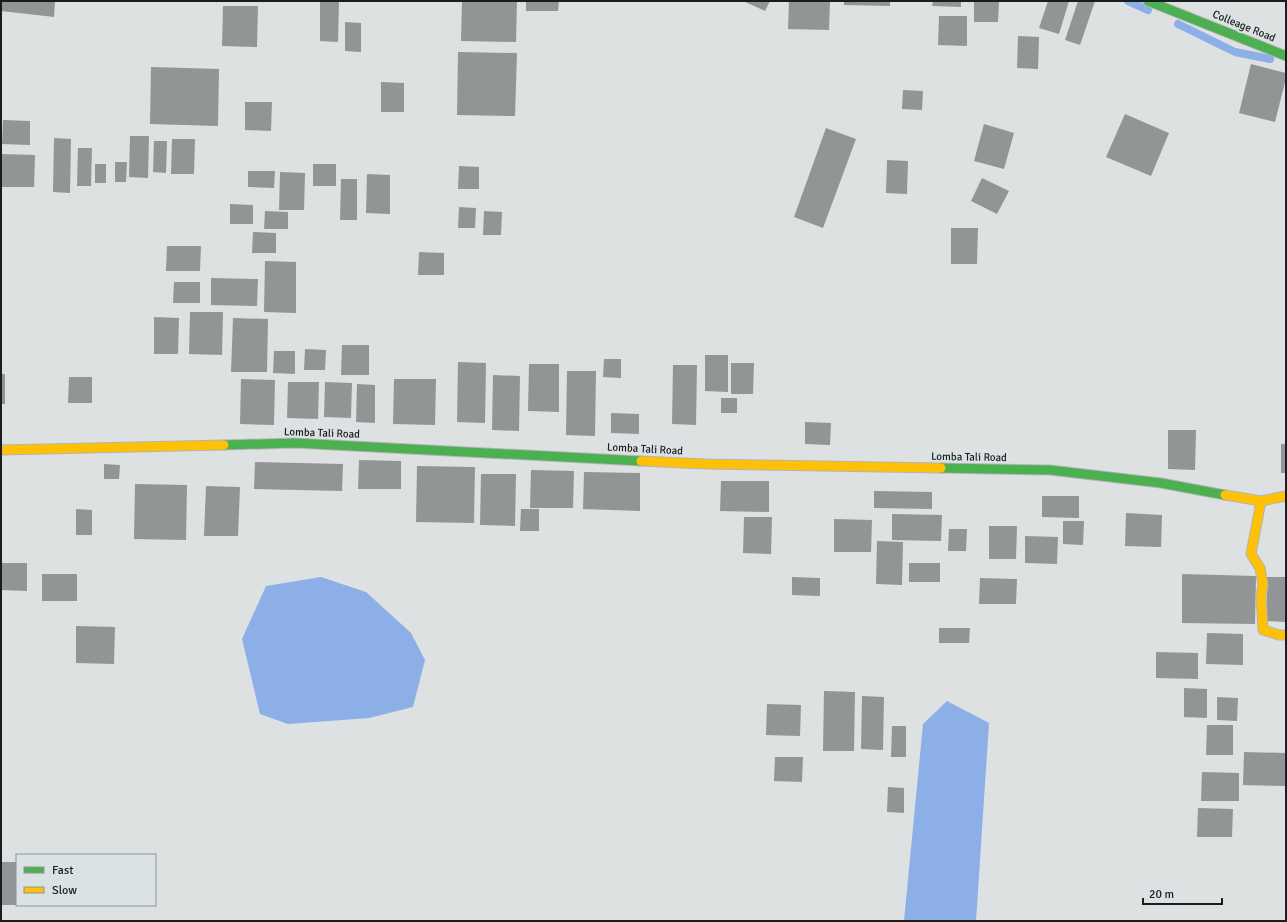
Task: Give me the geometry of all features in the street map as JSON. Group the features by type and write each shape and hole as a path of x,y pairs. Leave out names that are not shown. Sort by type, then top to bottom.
{"street":[{"name":"Colleage Road","path":"1148,1 1286,56"},
{"name":"Lomba Tali Road","path":"1,450 295,443 706,464 1050,470 1161,483 1261,502 1286,496"},
{"path":"1261,502 1251,554 1260,568 1263,586 1261,596 1263,630 1279,635 1286,635"}],"water":[{"path":"321,577 366,592 411,633 425,660 413,707 369,718 288,724 260,714 242,639 266,586"},
{"path":"947,701 989,723 976,921 904,921 923,724"}],"building":[{"path":"1,1 55,1 54,17 1,11"},
{"path":"320,1 339,1 338,42 320,41"},
{"path":"462,1 517,1 516,42 461,41"},
{"path":"526,1 559,1 558,11 526,11"},
{"path":"743,1 770,1 765,11"},
{"path":"789,1 830,1 829,30 788,29"},
{"path":"844,1 890,1 890,6 844,5"},
{"path":"933,1 961,1 961,7 932,6"},
{"path":"974,1 999,1 998,22 974,22"},
{"path":"1048,1 1069,1 1059,34 1039,28"},
{"path":"1078,1 1095,1 1080,45 1065,40"},
{"path":"223,6 258,6 257,47 222,46"},
{"path":"939,16 967,16 967,46 938,45"},
{"path":"345,22 361,23 361,52 345,51"},
{"path":"1018,36 1039,37 1038,69 1017,68"},
{"path":"458,52 517,53 515,116 457,115"},
{"path":"1251,64 1286,73 1275,122 1239,113"},
{"path":"151,67 219,69 218,126 150,124"},
{"path":"381,82 404,83 404,112 381,112"},
{"path":"903,90 923,91 922,110 902,109"},
{"path":"245,102 272,102 271,131 245,130"},
{"path":"1125,114 1169,133 1151,176 1106,157"},
{"path":"3,120 30,121 30,145 2,144"},
{"path":"984,124 1014,133 1004,169 974,161"},
{"path":"826,128 856,139 823,228 794,217"},
{"path":"130,136 149,136 148,178 129,177"},
{"path":"54,138 71,139 70,193 53,192"},
{"path":"172,139 195,139 194,174 171,174"},
{"path":"154,141 167,141 166,173 153,172"},
{"path":"78,148 92,148 91,186 77,186"},
{"path":"1,154 35,155 34,187 1,187"},
{"path":"887,160 908,161 907,194 886,193"},
{"path":"115,162 127,162 126,182 115,182"},
{"path":"95,164 106,164 106,183 95,183"},
{"path":"313,164 336,164 336,186 313,186"},
{"path":"459,166 479,167 479,189 458,189"},
{"path":"248,171 275,171 274,188 248,187"},
{"path":"280,172 305,173 304,210 279,210"},
{"path":"367,174 390,175 390,214 366,213"},
{"path":"982,178 1009,191 997,214 971,201"},
{"path":"341,179 357,179 357,220 340,220"},
{"path":"230,204 253,205 253,224 230,224"},
{"path":"459,207 476,208 475,228 458,228"},
{"path":"265,211 288,212 288,229 264,229"},
{"path":"484,211 502,212 501,235 483,235"},
{"path":"951,228 978,228 977,264 951,264"},
{"path":"253,232 276,233 276,253 252,253"},
{"path":"167,246 201,246 200,271 166,271"},
{"path":"419,252 444,253 444,275 418,275"},
{"path":"265,261 296,262 296,313 264,312"},
{"path":"211,278 258,279 257,306 211,305"},
{"path":"174,282 200,282 200,303 173,303"},
{"path":"190,312 223,312 222,355 189,354"},
{"path":"154,317 179,318 178,354 154,354"},
{"path":"233,318 268,319 267,372 231,372"},
{"path":"342,345 369,345 369,375 341,375"},
{"path":"305,349 326,350 325,370 304,370"},
{"path":"274,351 295,351 295,374 273,373"},
{"path":"705,355 728,355 728,392 705,391"},
{"path":"604,359 621,359 621,378 603,377"},
{"path":"458,362 486,363 485,423 457,422"},
{"path":"731,363 754,363 753,394 731,394"},
{"path":"529,364 559,364 559,412 528,411"},
{"path":"673,365 697,365 696,425 672,424"},
{"path":"567,371 596,371 595,436 566,435"},
{"path":"1,374 5,374 5,404 1,404"},
{"path":"493,375 520,376 519,431 492,430"},
{"path":"69,377 92,377 92,403 68,403"},
{"path":"241,379 275,380 274,425 240,424"},
{"path":"394,379 436,379 435,425 393,424"},
{"path":"288,382 319,382 318,419 287,418"},
{"path":"325,382 352,383 351,418 324,417"},
{"path":"357,384 375,385 375,423 356,422"},
{"path":"721,398 737,398 737,413 721,413"},
{"path":"611,413 639,414 639,434 611,433"},
{"path":"805,422 831,423 830,445 805,444"},
{"path":"1168,430 1196,430 1195,470 1168,469"},
{"path":"1281,444 1286,444 1286,473 1281,473"},
{"path":"359,460 401,461 401,489 358,489"},
{"path":"255,462 343,464 342,491 254,489"},
{"path":"104,464 120,465 119,479 104,479"},
{"path":"417,466 475,467 474,523 416,522"},
{"path":"531,470 574,471 573,508 530,508"},
{"path":"584,472 640,473 640,511 583,509"},
{"path":"481,474 516,474 515,526 480,525"},
{"path":"721,481 769,481 769,512 720,511"},
{"path":"135,484 187,485 186,540 134,539"},
{"path":"206,486 240,487 238,536 204,536"},
{"path":"874,491 932,492 932,509 874,508"},
{"path":"1042,496 1079,496 1079,518 1042,517"},
{"path":"76,509 92,510 92,535 76,535"},
{"path":"521,509 539,509 539,531 520,531"},
{"path":"1126,513 1162,515 1161,547 1125,546"},
{"path":"892,514 942,515 941,541 892,540"},
{"path":"744,517 772,517 771,554 743,553"},
{"path":"834,519 872,520 871,552 834,552"},
{"path":"1063,521 1084,521 1083,545 1063,544"},
{"path":"989,526 1017,526 1016,559 989,559"},
{"path":"949,529 967,529 966,551 948,551"},
{"path":"1025,536 1058,537 1057,564 1025,563"},
{"path":"877,541 903,542 902,585 876,584"},
{"path":"1,563 27,563 27,591 1,590"},
{"path":"909,563 940,563 940,582 909,582"},
{"path":"42,574 77,574 77,601 42,601"},
{"path":"1182,574 1256,576 1255,624 1182,623"},
{"path":"792,577 820,578 820,596 792,595"},
{"path":"1267,577 1286,577 1286,622 1267,621"},
{"path":"980,578 1017,579 1016,604 979,604"},
{"path":"76,626 115,627 114,664 76,663"},
{"path":"939,628 970,628 969,643 939,643"},
{"path":"1207,633 1243,634 1243,665 1206,664"},
{"path":"1156,652 1198,653 1198,679 1156,678"},
{"path":"1184,688 1207,689 1207,718 1184,717"},
{"path":"824,691 855,692 854,751 823,751"},
{"path":"862,696 884,697 883,750 861,749"},
{"path":"1217,697 1238,698 1237,721 1217,720"},
{"path":"767,704 801,705 800,736 766,735"},
{"path":"1207,725 1233,725 1233,755 1206,755"},
{"path":"892,726 906,726 906,757 891,757"},
{"path":"1244,752 1286,753 1286,786 1243,785"},
{"path":"775,757 803,757 802,782 774,781"},
{"path":"1202,772 1239,773 1239,801 1201,801"},
{"path":"888,787 904,788 904,813 887,812"},
{"path":"1198,808 1233,809 1232,837 1197,837"},
{"path":"1,862 16,862 16,905 1,905"}],"waterway":[{"path":"1128,1 1148,10"},
{"path":"1178,24 1235,52 1270,59"}],"traffic: fast":[{"path":"1148,1 1286,56"},
{"path":"224,445 295,443 641,461"},
{"path":"941,468 1050,470 1161,483 1225,495"}],"traffic: slow":[{"path":"1,450 224,445"},
{"path":"641,461 706,464 941,468"},
{"path":"1225,495 1261,501 1286,496"},
{"path":"1261,501 1251,554 1260,568 1263,585 1261,596 1263,630 1279,635 1286,635"}]}
